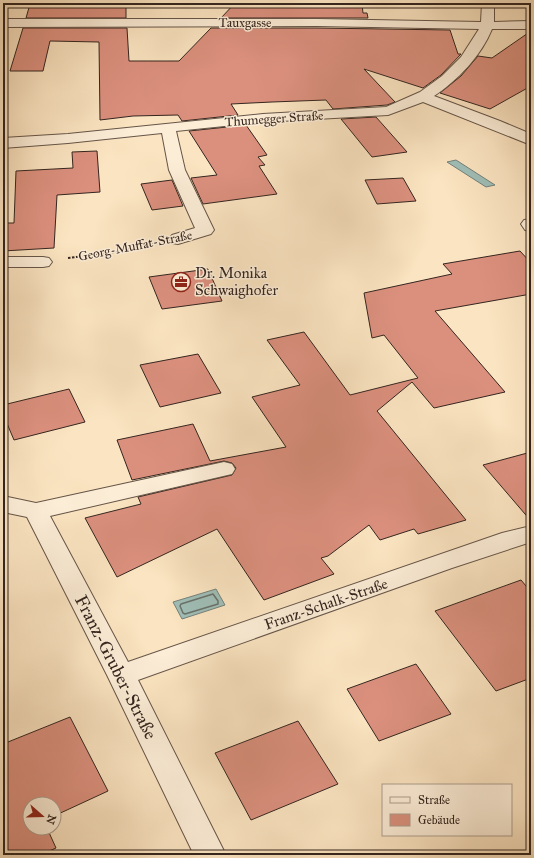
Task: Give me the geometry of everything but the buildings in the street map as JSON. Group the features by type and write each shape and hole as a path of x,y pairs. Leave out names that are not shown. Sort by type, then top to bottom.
{"street":[{"path":"487,27 488,3"},
{"name":"Tauxgasse","path":"3,23 383,23 487,27 531,26"},
{"name":"Thumegger Straße","path":"3,143 43,141 264,118 388,111 408,105 424,97 449,79 466,60 487,27"},
{"path":"424,97 495,124 531,140"},
{"name":"Georg-Muffat-Straße","path":"168,128 177,170 205,230 178,239"},
{"path":"3,262 43,262"},
{"path":"3,504 36,511 224,469"},
{"name":"Franz-Gruber-Straße","path":"36,511 121,675 210,855"},
{"name":"Franz-Schalk-Straße","path":"121,675 443,562 511,539 531,534"}],"path":[{"name":"Georg-Muffat-Straße","path":"43,262 114,252 178,239"}],"water":[{"path":"456,160 495,185 486,187 447,162"},
{"path":"216,589 225,605 182,619 173,602"}],"place":[{"name":"Dr. Monika Schwaighofer","path":"181,282"}]}
